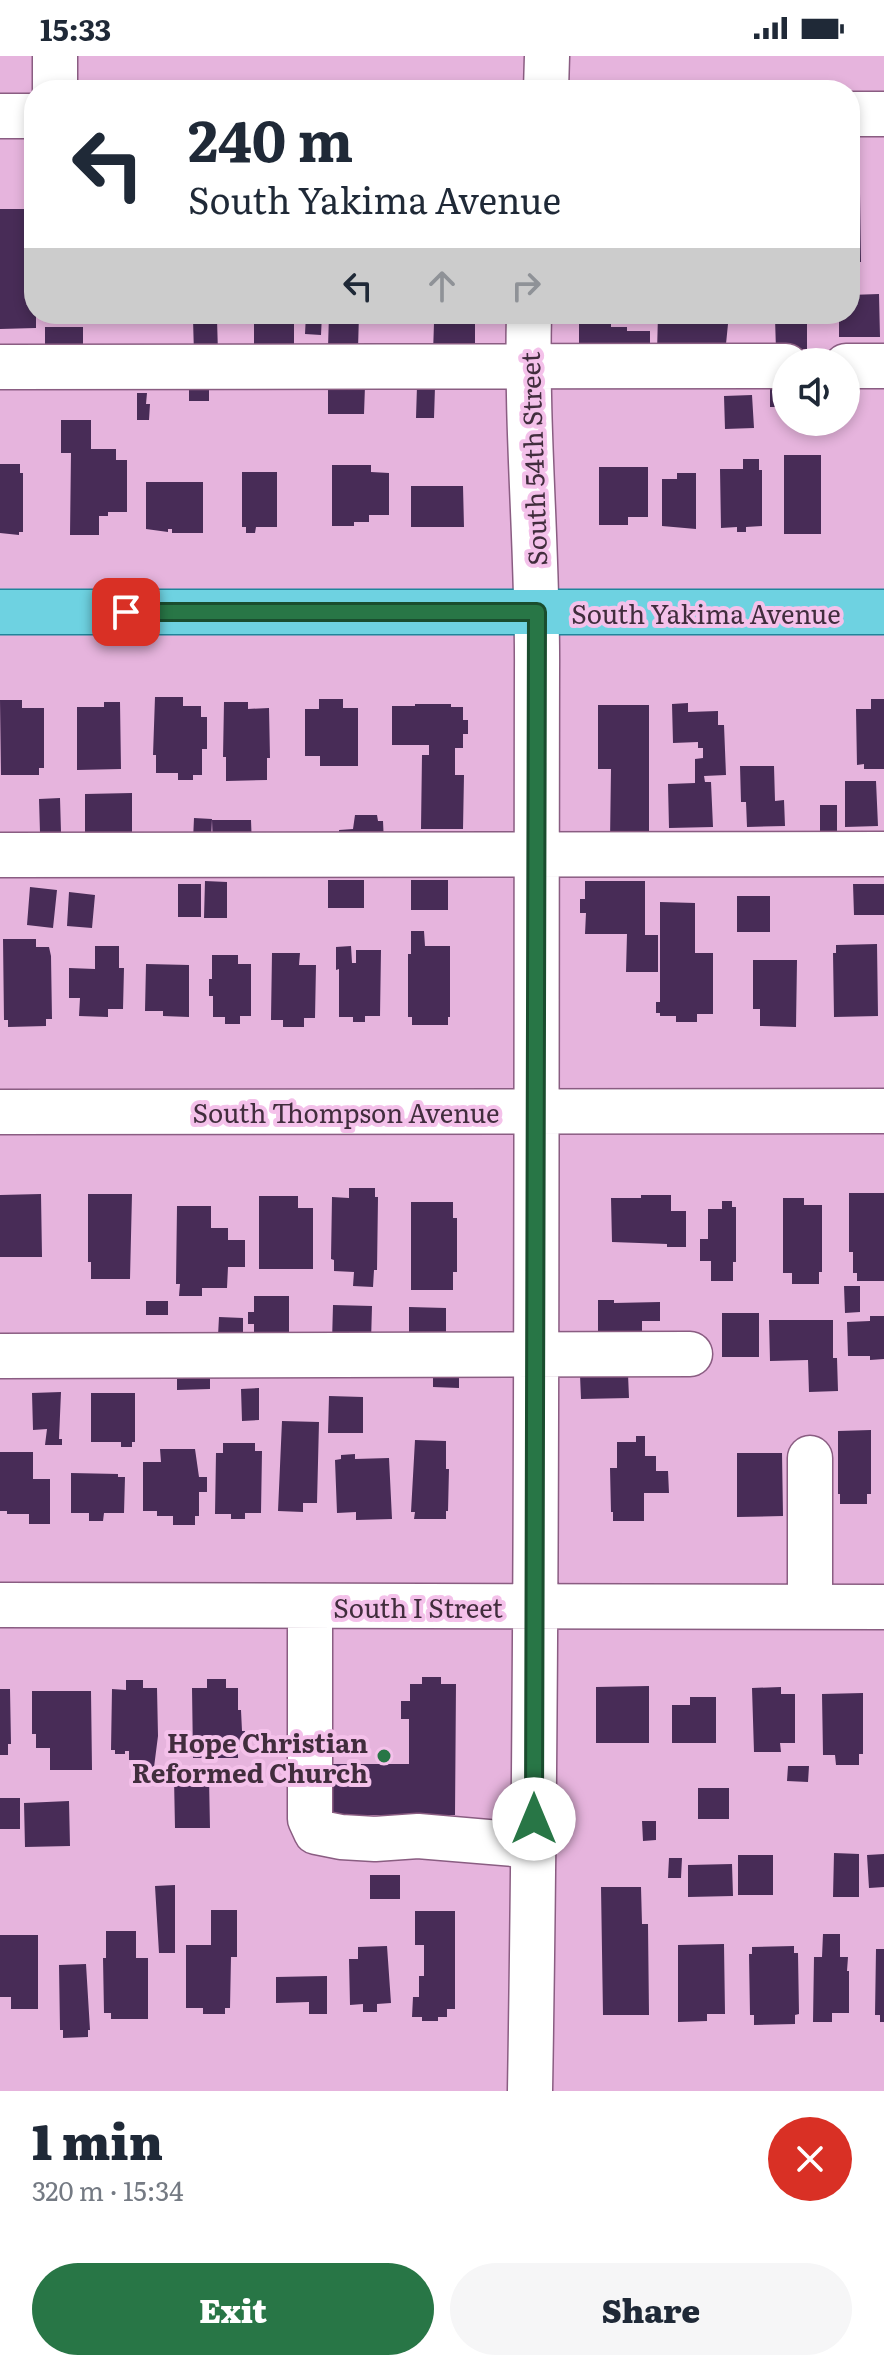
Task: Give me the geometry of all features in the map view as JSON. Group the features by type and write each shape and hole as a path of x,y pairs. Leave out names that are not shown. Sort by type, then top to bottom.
{"main road":[{"name":"South Yakima Avenue","path":"0,612 884,612"}],"street":[{"path":"55,56 55,80"},
{"path":"546,80 547,56"},
{"path":"860,114 884,114"},
{"path":"0,116 24,116"},
{"name":"South 54th Street","path":"529,324 537,612 534,1849 530,2091"},
{"path":"0,367 772,366"},
{"path":"860,366 884,366"},
{"path":"0,855 884,854"},
{"name":"South Thompson Avenue","path":"0,1112 884,1111"},
{"path":"0,1356 690,1354"},
{"path":"810,1458 810,1607"},
{"name":"South I Street","path":"0,1605 884,1607"},
{"path":"310,1606 310,1819 316,1832 375,1839 418,1836 513,1844 534,1849"}],"building":[{"path":"0,209 24,209 24,324 36,324 36,328 0,329"},
{"path":"879,294 880,337 839,337 839,324 860,324 860,295"},
{"path":"193,324 217,324 218,353 194,354"},
{"path":"254,324 294,324 294,349 254,349"},
{"path":"306,324 322,324 321,335 305,334"},
{"path":"329,324 359,324 358,349 328,348"},
{"path":"434,324 475,324 475,354 433,353"},
{"path":"579,324 611,324 611,327 627,327 627,331 650,331 650,354 579,354"},
{"path":"658,324 728,324 725,354 657,353"},
{"path":"775,324 807,324 807,348 776,348"},
{"path":"45,327 83,327 83,357 45,357"},
{"path":"770,375 772,375 772,407"},
{"path":"328,385 365,386 364,414 328,414"},
{"path":"417,386 435,387 434,418 416,418"},
{"path":"189,387 209,388 209,401 189,401"},
{"path":"137,393 147,393 149,420 137,420"},
{"path":"752,395 754,428 725,429 724,396"},
{"path":"61,420 91,420 91,449 116,449 116,460 127,460 127,512 108,512 108,516 99,516 99,535 70,535 71,453 61,453"},
{"path":"784,455 821,455 821,534 784,534"},
{"path":"743,459 759,459 759,470 762,470 762,526 746,527 746,532 737,532 737,527 721,528 720,469 743,469"},
{"path":"0,464 20,464 20,473 23,473 23,532 19,535 0,533"},
{"path":"332,465 371,465 371,472 389,473 389,515 369,515 369,522 354,522 354,526 332,526"},
{"path":"599,467 648,467 648,517 628,517 628,525 599,525"},
{"path":"242,472 277,472 277,527 256,527 255,533 246,533 246,527 242,527"},
{"path":"677,473 696,473 696,529 662,526 662,479 677,479"},
{"path":"146,482 203,482 203,533 146,529"},
{"path":"411,486 463,486 464,527 411,527"},
{"path":"155,697 183,697 183,706 201,706 201,717 207,717 207,749 202,749 202,775 193,775 193,780 178,780 178,773 156,773 156,755 153,755"},
{"path":"319,699 343,699 343,708 358,708 358,766 320,766 320,756 305,756 305,709 319,709"},
{"path":"871,699 884,699 884,769 864,769 864,764 857,765 856,709 871,709"},
{"path":"0,700 22,700 22,708 44,708 44,768 39,768 39,775 1,775"},
{"path":"104,702 120,702 121,769 77,770 77,707 104,707"},
{"path":"224,702 248,702 248,709 269,708 267,780 226,781"},
{"path":"688,703 688,712 718,711 718,725 724,725 726,775 704,776 705,782 711,782 713,827 669,828 668,784 695,783 695,759 703,758 703,748 698,748 698,742 673,743 672,704"},
{"path":"598,705 649,705 649,841 610,841 611,769 598,769"},
{"path":"392,706 463,707 463,720 468,720 468,734 463,734 463,748 455,748 455,775 464,775 463,829 421,829 422,755 429,755 429,745 392,745"},
{"path":"740,766 774,766 775,801 784,800 785,826 747,827 746,802 741,802"},
{"path":"845,781 876,781 878,826 845,827"},
{"path":"132,793 132,837 85,838 85,794"},
{"path":"60,798 61,832 40,833 39,799"},
{"path":"820,805 837,805 837,831 820,831"},
{"path":"355,815 377,815 378,821 383,821 384,843 340,847 339,830 353,829"},
{"path":"194,818 212,819 211,841 193,840"},
{"path":"212,820 251,820 252,847 213,848"},
{"path":"328,880 364,880 364,908 328,908"},
{"path":"411,880 448,880 448,910 411,910"},
{"path":"205,881 227,882 227,918 204,918"},
{"path":"585,881 645,881 645,935 658,935 658,972 626,972 627,934 585,934 586,913 580,913 580,899 585,899"},
{"path":"178,884 201,884 201,917 178,917"},
{"path":"853,884 884,884 884,915 854,915"},
{"path":"30,887 57,890 53,928 27,925"},
{"path":"69,892 95,895 92,928 67,926"},
{"path":"737,896 770,896 770,932 737,932"},
{"path":"660,902 695,903 695,953 713,953 713,1014 697,1014 697,1022 676,1022 676,1016 656,1013 656,1002 660,1002"},
{"path":"411,931 424,931 425,946 450,946 448,1025 412,1025 412,1017 408,1017"},
{"path":"3,939 36,939 36,947 49,947 52,1019 46,1019 46,1026 8,1027 8,1020 4,1020"},
{"path":"877,944 878,1016 834,1017 833,953 836,953 836,945"},
{"path":"95,946 119,946 119,968 124,968 123,1009 108,1009 108,1017 79,1016 80,998 69,998 69,968 95,969"},
{"path":"351,946 352,963 356,963 356,950 381,950 380,1016 365,1016 365,1022 353,1022 353,1017 339,1017 336,947"},
{"path":"272,953 300,953 299,965 316,965 315,1018 304,1018 304,1027 283,1027 283,1020 271,1020"},
{"path":"212,955 238,955 238,964 251,964 251,1016 240,1016 240,1024 225,1024 225,1017 213,1017 213,996 209,996"},
{"path":"753,960 797,960 796,1027 760,1026 760,1009 753,1009"},
{"path":"146,964 189,965 189,1017 163,1016 163,1011 145,1011"},
{"path":"349,1188 375,1188 375,1197 378,1197 377,1270 374,1270 373,1287 353,1286 354,1272 334,1271 334,1260 331,1259 332,1197 349,1198"},
{"path":"849,1193 884,1193 884,1281 857,1281 857,1273 853,1273 853,1252 849,1252"},
{"path":"41,1194 42,1257 0,1257 0,1195"},
{"path":"88,1194 132,1194 130,1279 91,1279"},
{"path":"641,1195 671,1195 671,1211 686,1211 686,1247 612,1242 611,1198 641,1198"},
{"path":"259,1196 298,1196 298,1208 313,1208 313,1269 259,1269"},
{"path":"783,1198 804,1198 804,1205 822,1205 822,1272 819,1272 819,1284 792,1284 792,1273 783,1273"},
{"path":"722,1201 732,1201 732,1207 736,1207 736,1262 733,1262 733,1281 711,1281 711,1261 700,1261 700,1239 708,1239 708,1209 722,1209"},
{"path":"411,1202 453,1202 453,1218 457,1218 457,1272 453,1272 453,1290 411,1290"},
{"path":"177,1206 211,1206 211,1228 228,1228 228,1240 245,1240 245,1267 228,1267 227,1288 202,1288 202,1296 179,1296 180,1284 176,1284"},
{"path":"844,1286 860,1286 860,1312 845,1313"},
{"path":"254,1296 289,1296 289,1333 254,1333 254,1324 248,1324 248,1312 254,1312"},
{"path":"598,1300 614,1300 614,1303 660,1302 660,1321 642,1321 642,1346 598,1346"},
{"path":"146,1301 168,1301 168,1315 146,1315"},
{"path":"333,1305 372,1306 371,1342 332,1342"},
{"path":"409,1307 446,1308 446,1346 409,1345"},
{"path":"722,1313 759,1313 759,1357 722,1357"},
{"path":"870,1316 884,1316 884,1359 848,1356 847,1322 870,1321"},
{"path":"219,1317 243,1318 243,1336 218,1336"},
{"path":"769,1320 833,1320 833,1358 837,1358 838,1391 809,1392 808,1360 770,1361"},
{"path":"210,1368 210,1389 177,1390 177,1369"},
{"path":"433,1368 459,1369 459,1388 433,1387"},
{"path":"628,1374 629,1398 581,1399 580,1375"},
{"path":"259,1388 259,1420 242,1421 241,1389"},
{"path":"61,1392 59,1439 62,1439 62,1445 45,1445 47,1429 33,1430 32,1393"},
{"path":"91,1393 135,1393 135,1442 132,1442 132,1447 121,1447 121,1442 91,1442"},
{"path":"329,1396 363,1397 363,1433 328,1433"},
{"path":"282,1421 319,1422 317,1503 303,1503 303,1512 278,1511"},
{"path":"871,1430 871,1494 867,1494 867,1504 840,1504 838,1431"},
{"path":"636,1436 645,1436 645,1456 656,1456 656,1471 668,1471 669,1493 644,1493 644,1521 613,1521 610,1468 617,1468 617,1442 636,1442"},
{"path":"415,1440 446,1441 446,1469 449,1469 446,1519 414,1519 415,1512 411,1512"},
{"path":"223,1443 255,1443 255,1451 262,1451 261,1513 245,1513 245,1519 231,1519 231,1514 215,1514 216,1453 223,1453"},
{"path":"160,1449 195,1449 199,1477 207,1477 207,1492 199,1492 199,1516 195,1516 195,1525 173,1525 173,1516 157,1516 157,1511 143,1511 143,1462 161,1462"},
{"path":"0,1452 33,1452 33,1479 50,1479 50,1524 29,1524 29,1514 0,1511"},
{"path":"737,1453 782,1453 783,1516 737,1517"},
{"path":"355,1454 355,1459 389,1458 392,1519 356,1520 356,1512 337,1513 335,1460 341,1459 341,1455"},
{"path":"71,1473 118,1474 118,1477 125,1477 124,1513 104,1513 103,1521 89,1521 89,1513 71,1513"},
{"path":"422,1677 441,1677 441,1684 456,1684 455,1815 321,1815 321,1764 409,1764 409,1719 401,1719 401,1701 410,1701 410,1684 422,1684"},
{"path":"207,1679 226,1679 226,1688 238,1688 238,1710 241,1710 242,1731 245,1731 245,1747 238,1747 238,1758 193,1758 192,1688 207,1688"},
{"path":"126,1680 143,1680 143,1688 157,1688 158,1736 153,1775 133,1775 133,1760 129,1760 129,1751 115,1754 115,1750 111,1750 112,1689 126,1690"},
{"path":"649,1686 649,1743 596,1743 596,1687"},
{"path":"781,1687 781,1694 795,1694 795,1743 780,1743 781,1752 754,1752 752,1688"},
{"path":"0,1689 10,1689 11,1744 8,1744 8,1755 0,1755"},
{"path":"32,1691 91,1691 92,1770 50,1770 50,1748 36,1748 36,1734 32,1734"},
{"path":"863,1693 863,1754 859,1754 859,1765 836,1765 835,1755 823,1755 822,1694"},
{"path":"690,1697 716,1697 716,1743 672,1743 672,1705 690,1705"},
{"path":"788,1766 809,1766 808,1782 787,1781"},
{"path":"209,1777 210,1828 175,1828 174,1778"},
{"path":"698,1788 729,1788 729,1819 698,1819"},
{"path":"0,1798 20,1798 20,1829 0,1829"},
{"path":"69,1801 70,1846 25,1847 24,1803"},
{"path":"642,1821 656,1821 656,1840 643,1841"},
{"path":"834,1853 859,1854 859,1897 833,1897"},
{"path":"884,1854 884,1887 869,1888 867,1855"},
{"path":"738,1855 773,1855 773,1895 738,1895"},
{"path":"669,1858 682,1858 681,1878 668,1878"},
{"path":"732,1864 733,1896 688,1897 688,1865"},
{"path":"370,1875 400,1875 400,1899 370,1899"},
{"path":"175,1885 175,1953 159,1953 155,1886"},
{"path":"601,1887 641,1887 642,1924 648,1924 649,2015 603,2015"},
{"path":"211,1910 237,1910 237,1957 231,1957 230,2008 225,2008 225,2014 203,2014 203,2008 186,2008 186,1945 211,1945"},
{"path":"415,1911 455,1911 455,2009 447,2009 447,2017 438,2017 438,2021 422,2021 422,2017 412,2017 413,1997 419,1997 419,1976 424,1976 424,1945 415,1945"},
{"path":"106,1931 136,1931 136,1958 148,1958 148,2019 111,2019 111,2013 104,2013"},
{"path":"823,1934 840,1934 840,1957 848,1957 849,2013 832,2013 832,2022 813,2022 814,1957 822,1957"},
{"path":"0,1935 38,1935 38,2009 11,2009 11,1997 0,1997"},
{"path":"724,1944 725,2014 707,2014 707,2021 678,2022 678,1945"},
{"path":"387,1946 391,2003 377,2004 377,2012 363,2012 363,2004 350,2005 349,1959 358,1959 358,1947"},
{"path":"794,1946 794,1953 798,1953 799,2014 795,2015 795,2024 754,2025 754,2015 750,2015 749,1954 752,1954 752,1947"},
{"path":"876,1949 884,1949 884,2022 880,2022 880,2015 875,2015"},
{"path":"86,1964 88,2037 63,2038 63,2030 60,2030 59,1965"},
{"path":"327,1976 327,2014 309,2014 309,2002 276,2003 276,1977"}],"place":[{"name":"Hope Christian Reformed Church","path":"384,1756"}],"route":[{"path":"126,612 537,612 534,1819"}]}
